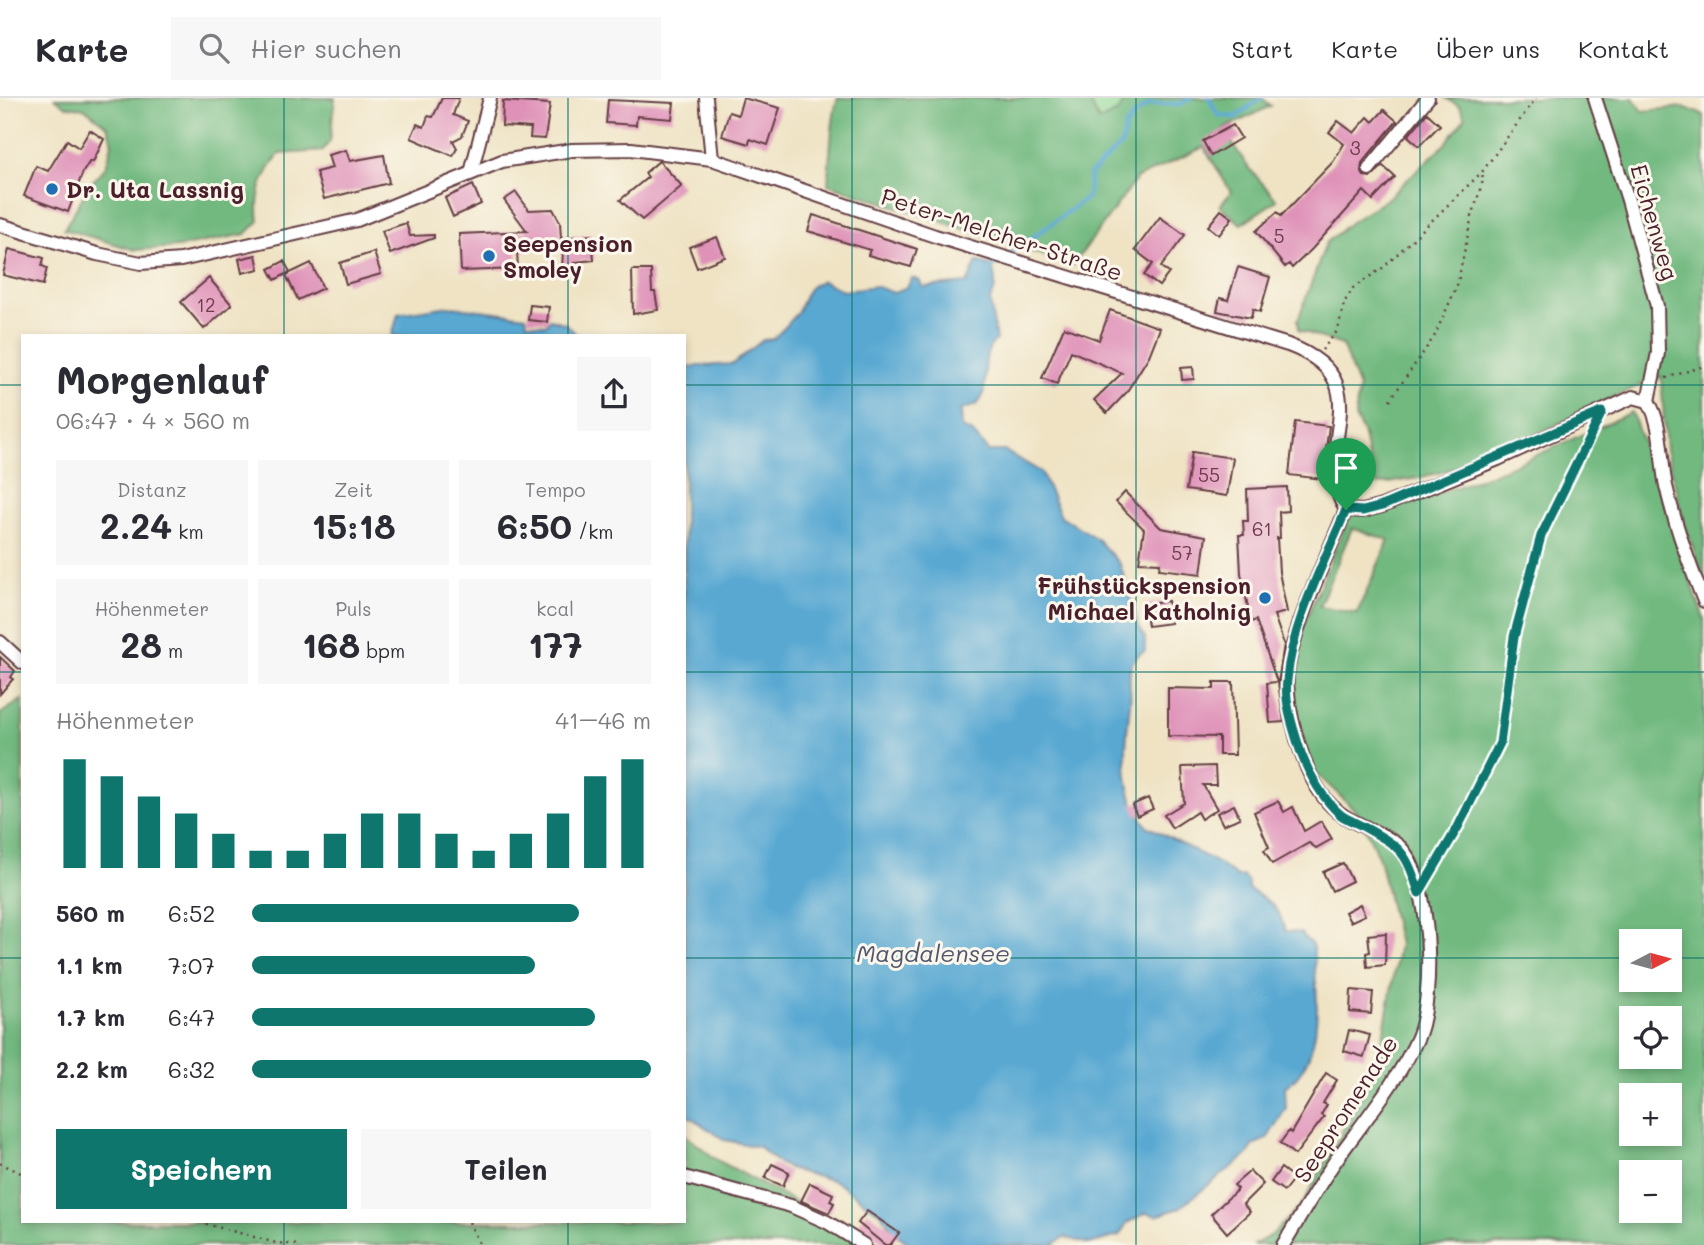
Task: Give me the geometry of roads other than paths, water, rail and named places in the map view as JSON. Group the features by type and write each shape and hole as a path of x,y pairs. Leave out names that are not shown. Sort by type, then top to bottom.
{"street":[{"path":"471,173 490,98"},
{"path":"706,98 712,159"},
{"path":"1370,169 1428,98"},
{"name":"Eichenweg","path":"1595,98 1628,200 1657,306 1658,353 1648,401"},
{"name":"Peter-Melcher-Straße","path":"0,225 97,254 141,263 181,260 357,220 502,161 572,150 631,149 712,159 981,249 1317,356 1336,381 1340,398 1335,483 1346,510"},
{"path":"1346,510 1363,511 1382,506 1633,397 1648,401 1655,416 1666,487 1704,601"},
{"name":"Seepromenade","path":"1283,1245 1419,1036 1430,954 1412,868 1400,847 1341,815 1305,765 1294,731 1286,681 1297,633 1346,510"},
{"path":"0,642 21,661"},
{"path":"686,1178 791,1206 827,1222 864,1245"}],"water":[{"name":"Magdalensee","path":"977,261 992,267 995,288 990,300 996,340 987,354 981,399 975,405 961,410 962,428 973,433 988,451 1005,451 1041,472 1061,516 1097,539 1120,564 1139,627 1145,638 1145,651 1130,667 1131,696 1126,751 1128,783 1138,812 1147,826 1218,863 1237,877 1243,876 1248,882 1248,889 1276,910 1285,931 1302,933 1312,945 1314,955 1317,1003 1315,1035 1305,1064 1297,1077 1285,1087 1286,1108 1267,1139 1255,1144 1246,1156 1179,1208 1157,1216 1146,1213 1127,1223 1119,1236 1089,1244 1064,1237 1053,1245 911,1245 896,1234 881,1214 835,1181 792,1170 778,1163 759,1147 725,1140 686,1114 686,367 733,364 763,340 773,339 794,317 808,290 823,281 844,291 875,286 894,293 907,287 912,278 919,280 923,287 967,283"},
{"path":"449,306 526,316 527,323 546,325 550,319 566,324 576,334 393,334 398,314"}],"waterway":[{"path":"992,267 1088,197 1090,174 1122,144 1125,128 1135,114 1150,104 1180,104 1191,98"},
{"path":"1209,98 1218,115 1236,117 1261,98"}],"place":[{"name":"Dr. Uta Lassnig","path":"52,189"},
{"name":"Seepension Smoley","path":"489,256"},
{"name":"Frühstückspension Michael Katholnig","path":"1265,598"}]}
